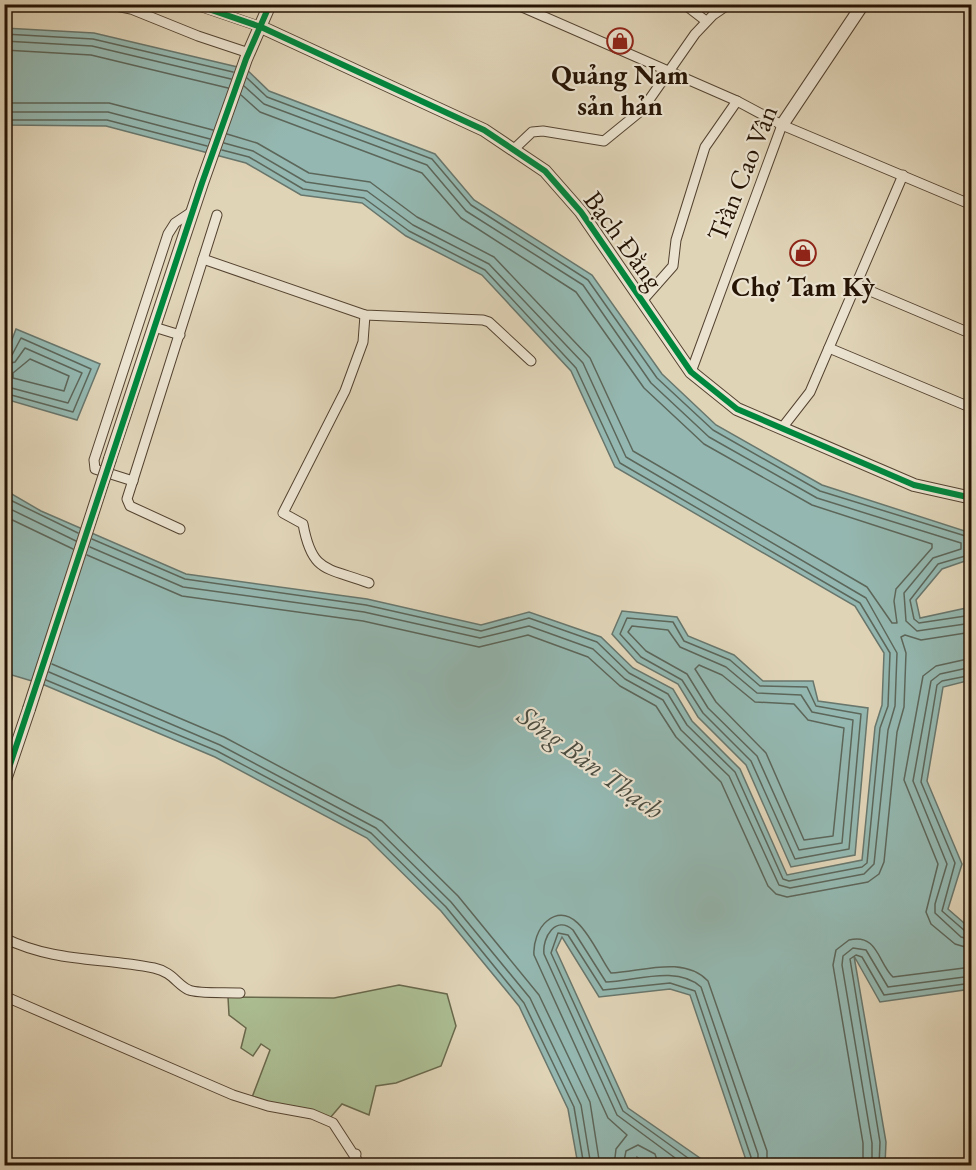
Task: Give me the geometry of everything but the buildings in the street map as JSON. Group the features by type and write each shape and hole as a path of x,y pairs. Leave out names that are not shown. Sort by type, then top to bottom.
{"street":[{"path":"106,4 131,9 248,56"},
{"name":"Bạch Đằng","path":"194,4 261,27 484,130 545,171 581,212 691,372 737,409 914,485 972,498"},
{"path":"4,783 202,183 248,56 270,4"},
{"path":"515,4 737,101 782,125 972,205"},
{"path":"684,4 706,21"},
{"path":"513,150 532,132 553,131 604,141 642,110 668,70 706,21 729,4"},
{"name":"Trần Cao Vân","path":"691,372 782,125 862,4"},
{"path":"642,301 673,266 676,240 705,147 737,101"},
{"path":"782,428 810,392 903,175"},
{"path":"133,481 95,469 94,460 168,234 176,223 193,211"},
{"path":"180,529 130,506 128,499 217,214"},
{"path":"203,259 365,315 483,320 489,322 531,361"},
{"path":"856,285 972,334"},
{"path":"365,315 363,342 345,391 283,513 303,524 306,545 316,560 329,570 369,583"},
{"path":"154,327 180,335"},
{"path":"829,348 972,408"},
{"path":"4,938 41,953 156,969 171,975 189,990 240,993"},
{"path":"4,996 233,1095 268,1106 312,1114 333,1123 362,1166"},
{"path":"352,1166 356,1154"}],"green space":[{"path":"399,985 447,994 456,1026 441,1066 396,1083 376,1086 369,1115 342,1104 330,1118 251,1100 270,1050 261,1044 253,1056 241,1048 246,1028 229,1015 228,997 334,998"}],"water":[{"name":"Sông Bàn Thạch","path":"4,28 94,33 246,69 269,91 435,154 474,200 592,275 662,374 716,425 822,485 971,533 971,559 942,569 916,600 920,618 971,607 971,680 943,687 927,781 962,864 948,909 971,929 971,989 880,1002 854,956 886,1142 885,1165 732,1165 746,1160 690,995 670,989 599,997 562,937 556,950 628,1108 710,1165 648,1165 637,1157 636,1165 578,1165 568,1109 519,1006 441,911 367,838 215,757 42,684 5,673 5,490 41,511 186,574 367,599 481,625 529,612 601,637 633,668 673,689 692,721 740,769 787,875 862,860 875,727 882,705 884,653 855,606 615,467 571,371 482,275 406,236 362,203 301,195 246,163 106,126 5,125"},
{"path":"16,329 100,364 77,420 5,399 5,358"},
{"path":"622,611 677,617 688,636 734,655 763,681 813,681 818,701 868,708 855,855 791,867 746,765 698,717 678,684 637,662 612,634"}],"cycle path":[{"path":"194,4 261,27 484,130 545,171 581,212 691,372 737,409 914,485 972,498"},
{"path":"4,783 202,183 246,59 270,4"}],"place":[{"name":"Quảng Nam sản hản","path":"620,41"},
{"name":"Chợ Tam Kỳ","path":"803,253"}]}
